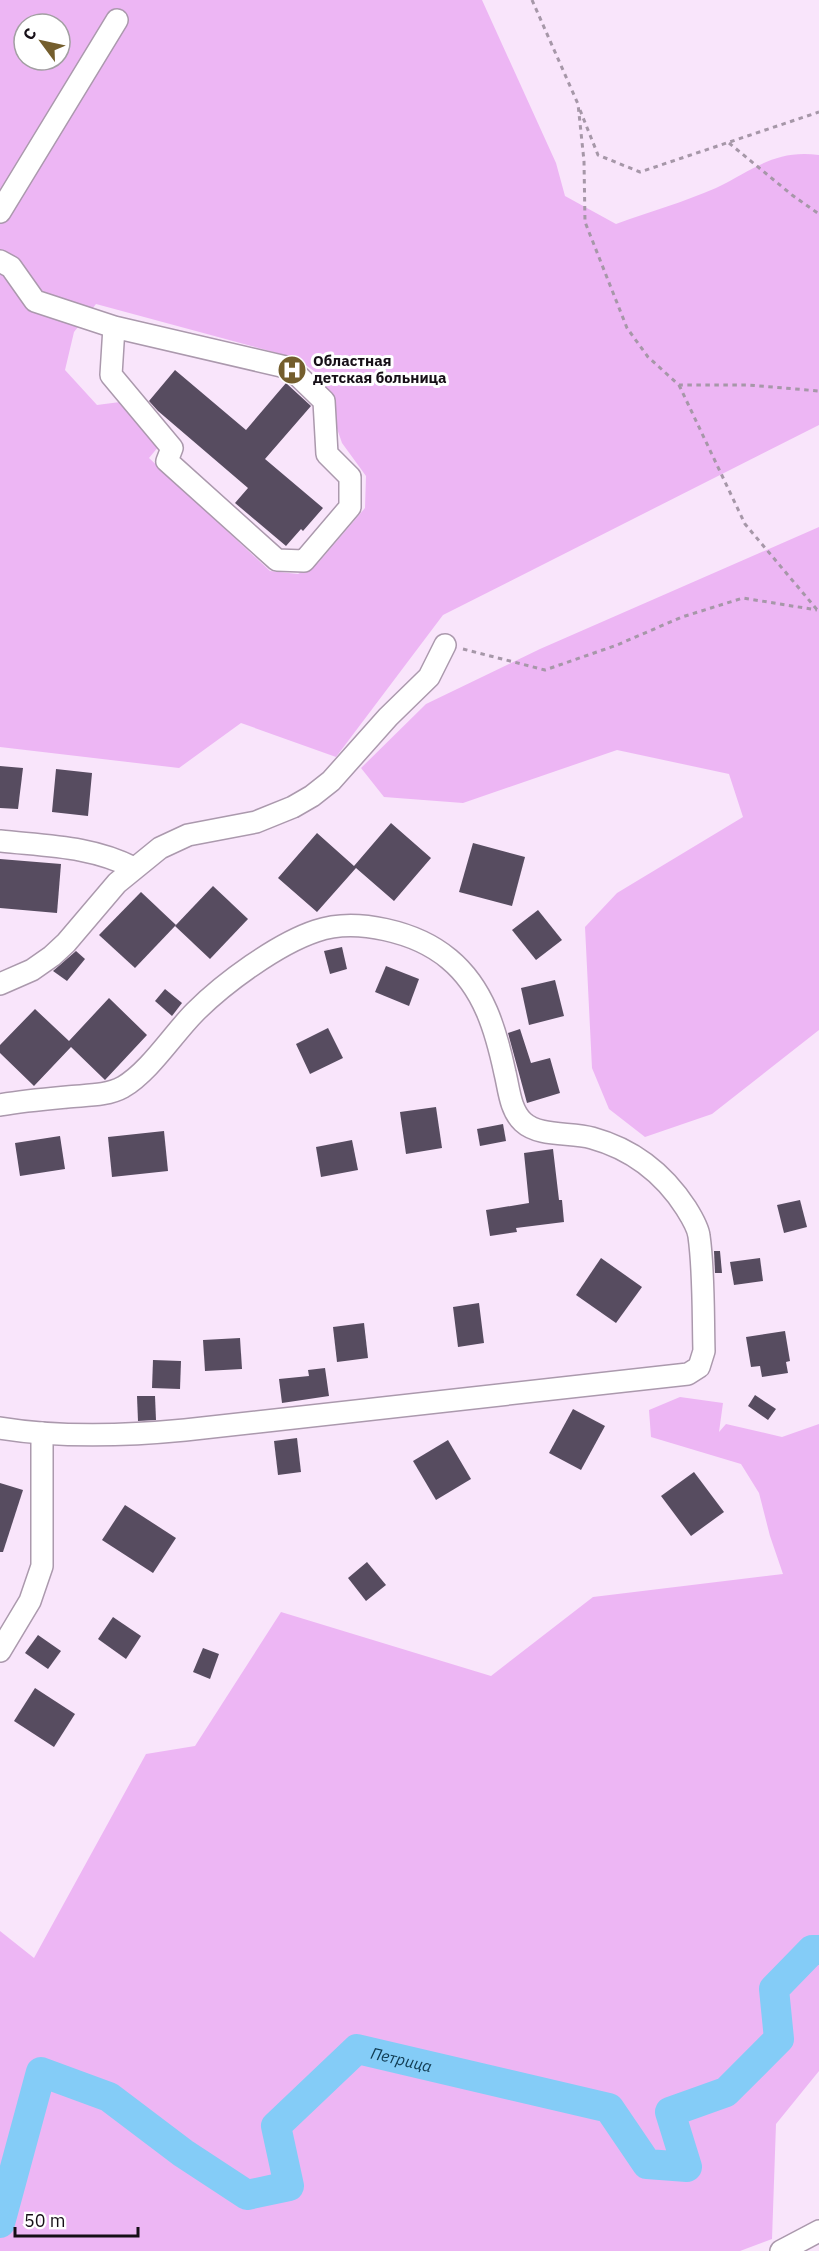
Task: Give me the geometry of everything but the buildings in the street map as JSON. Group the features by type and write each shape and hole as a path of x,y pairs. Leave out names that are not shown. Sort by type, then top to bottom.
{"street":[{"path":"0,212 117,20"},
{"path":"0,261 11,267 35,301 114,327 290,368 324,401 327,454 350,477 350,507 304,561 277,560 167,461 172,448 111,375 114,327"},
{"path":"0,984 25,974 52,956 66,943 111,889 134,867 160,848 188,835 256,822 293,807 331,782 388,717 429,677 445,645"},
{"path":"0,841 83,850 111,857 134,867"},
{"path":"0,1105 101,1094 121,1088 137,1076 210,998 264,958 316,931 336,926 380,929 418,940 434,947 450,959 468,977 482,1001 493,1024 512,1103 522,1121 532,1129 591,1137 619,1147 652,1168 679,1197 699,1234 704,1351 699,1367 688,1374 147,1434 42,1433 0,1428"},
{"path":"0,1651 30,1601 42,1566 42,1433"},
{"path":"781,2251 819,2231"}],"path":[{"path":"532,0 598,155 640,172 819,112"},
{"path":"578,104 584,161 585,222 627,328 648,357 679,385 745,524 818,611"},
{"path":"728,142 792,195 819,214"},
{"path":"679,385 748,385 819,391"},
{"path":"445,645 545,670 617,645 682,617 743,598 818,611"}],"shaded area":[{"name":"Областная детская больница","path":"0,0 482,0 556,163 565,196 616,224 704,193 765,162 790,155 819,155 819,425 443,615 336,757 241,723 179,768 0,747","holes":["96,304 296,358 318,374 342,443 366,476 365,508 318,563 298,574 270,571 149,458 159,446 120,402 97,405 65,370 74,332"]},
{"path":"819,527 819,1030 712,1114 645,1137 609,1109 592,1068 585,927 617,893 743,817 729,774 617,750 463,803 384,797 361,768 426,704 540,649"},
{"path":"680,1397 723,1403 719,1432 726,1424 782,1437 819,1424 819,2071 776,2124 772,2239 740,2251 0,2251 0,1931 34,1958 146,1754 195,1746 281,1612 491,1676 593,1597 783,1574 759,1493 741,1464 651,1437 649,1410"}],"waterway":[{"name":"Петрица","path":"0,2223 41,2072 109,2097 183,2153 247,2195 289,2186 276,2126 357,2049 609,2108 647,2164 687,2167 670,2112 726,2092 779,2039 774,1989 812,1950 819,1950"}],"place":[{"name":"Областная детская больница","path":"292,370"}]}
